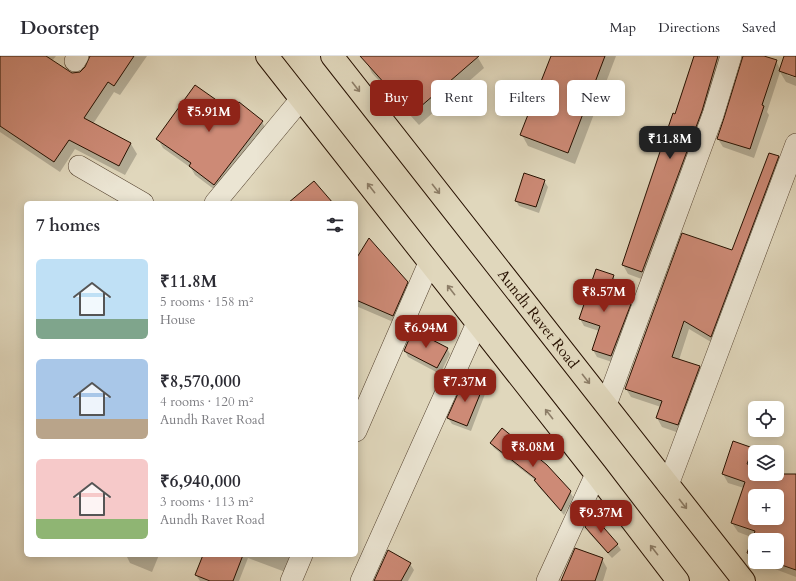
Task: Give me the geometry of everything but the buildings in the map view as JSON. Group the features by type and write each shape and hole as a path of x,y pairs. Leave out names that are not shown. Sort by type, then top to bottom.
{"main road":[{"path":"267,56 596,474 678,581"},
{"name":"Aundh Ravet Road","path":"332,56 744,581"}],"street":[{"path":"606,405 712,116 731,56"},
{"path":"218,201 301,99"},
{"path":"668,485 796,144"},
{"path":"79,166 140,201"},
{"path":"358,426 429,263"},
{"path":"361,581 476,323"},
{"path":"547,581 596,474"},
{"path":"291,581 301,557"}]}
